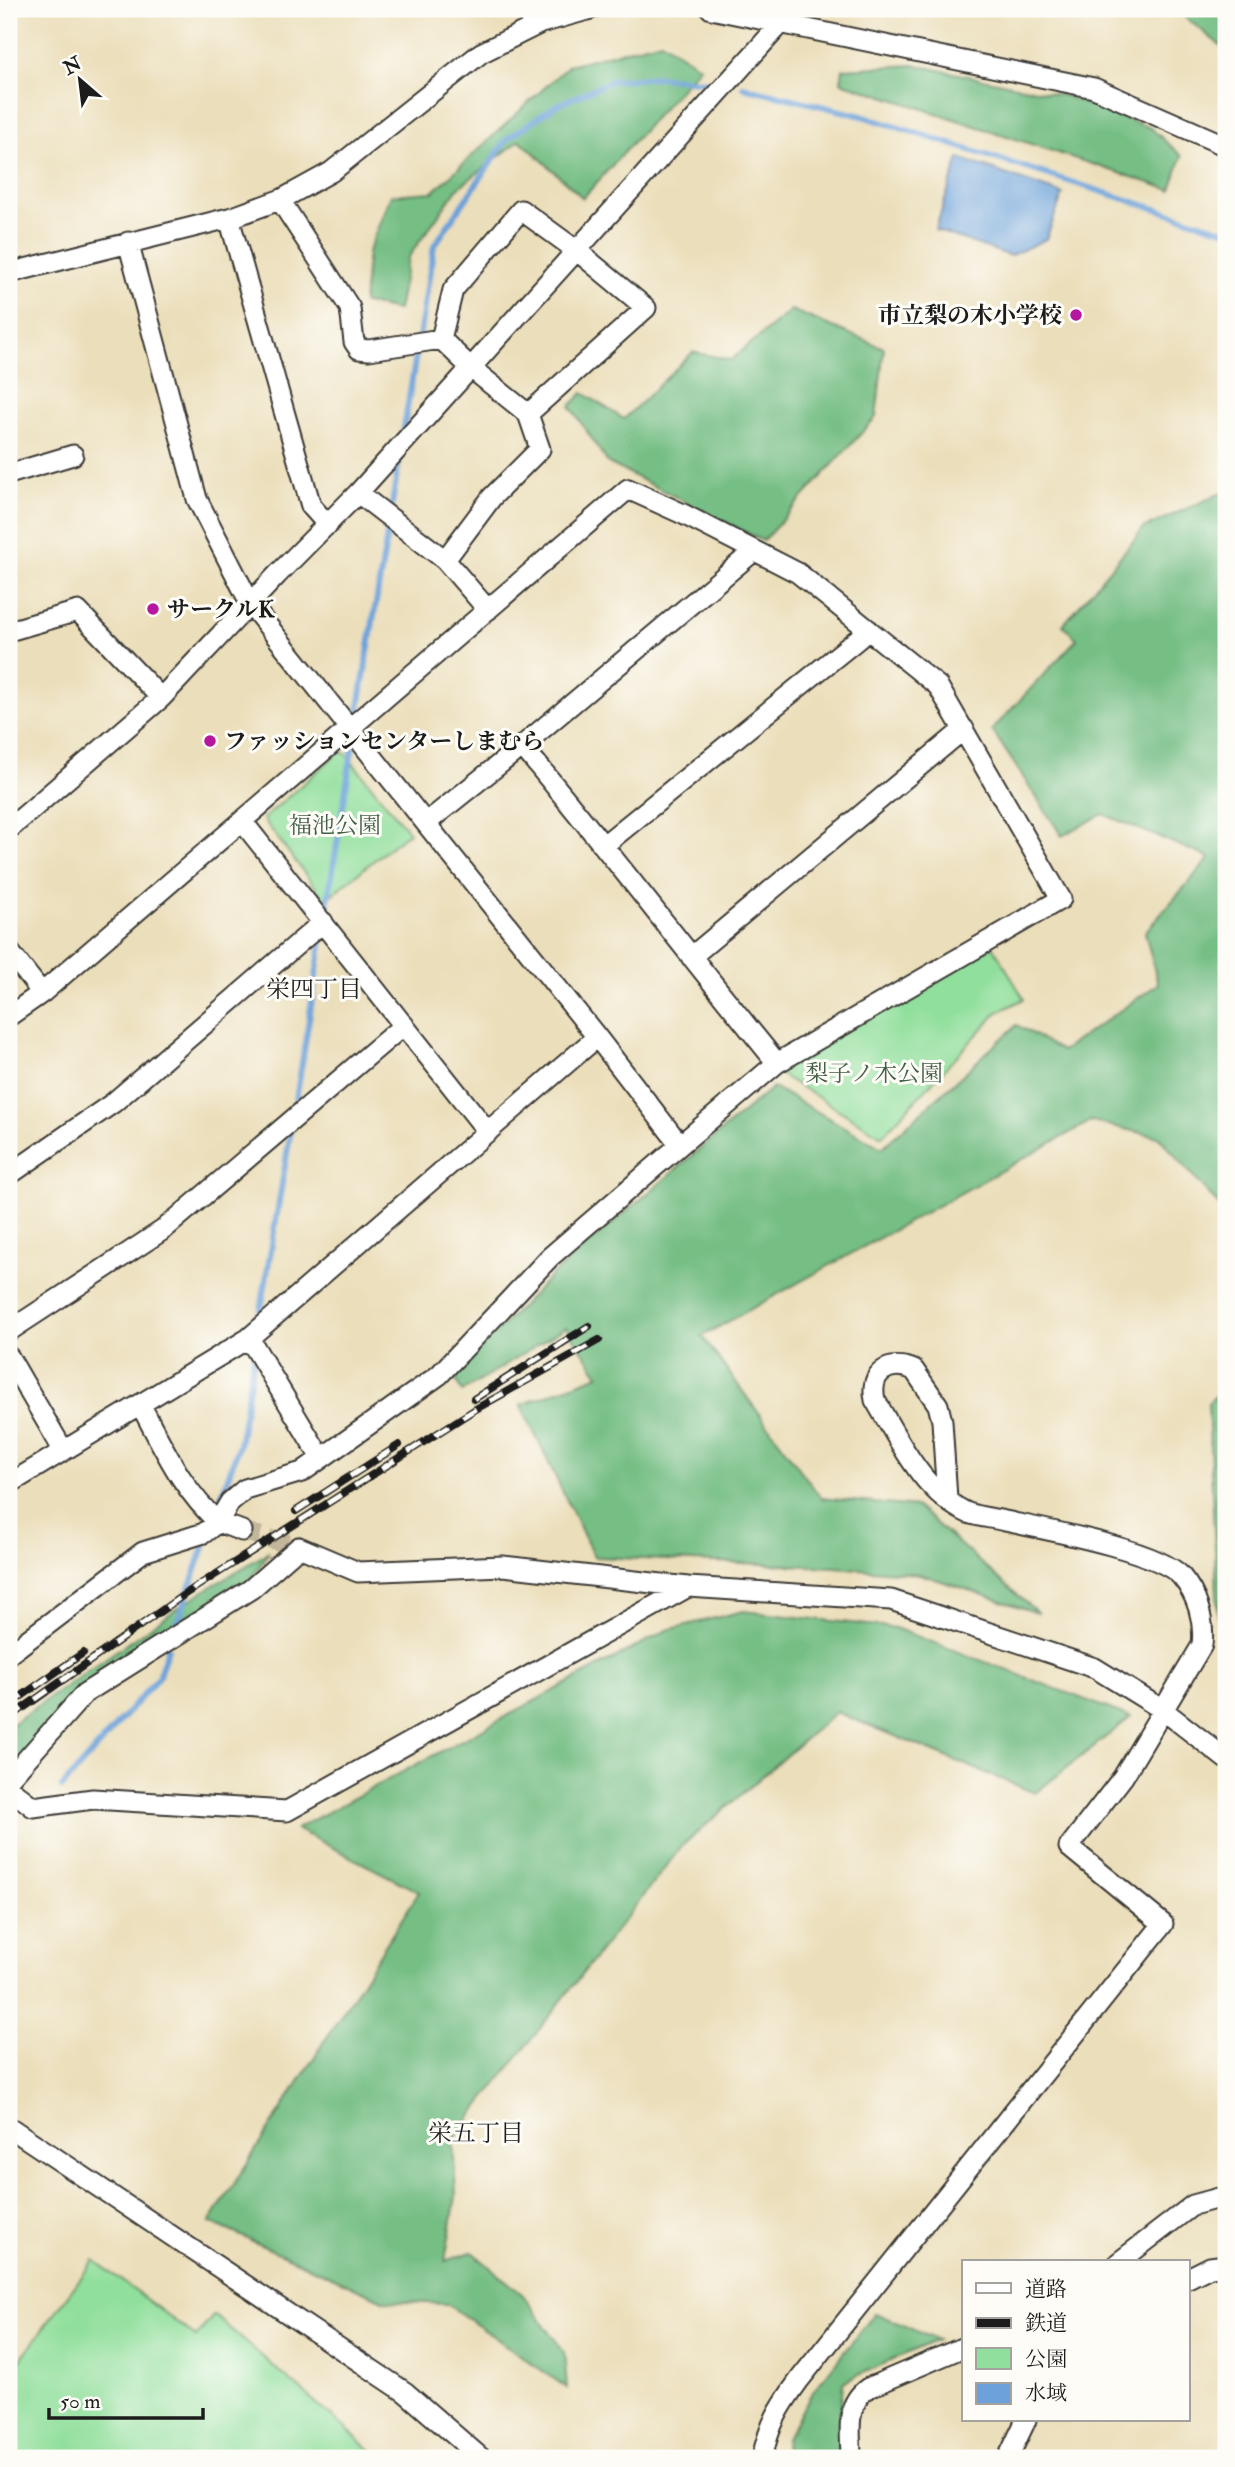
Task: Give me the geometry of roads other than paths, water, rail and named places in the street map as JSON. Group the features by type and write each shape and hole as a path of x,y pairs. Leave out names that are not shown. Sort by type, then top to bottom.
{"street":[{"path":"9,273 229,218 279,200 331,172 481,53 541,23 591,9"},
{"path":"711,9 1094,88 1226,146"},
{"path":"9,829 161,698 358,494 794,9"},
{"path":"279,200 350,308 354,342 359,349 441,340"},
{"path":"441,340 453,289 521,210 576,250 646,308 528,414"},
{"path":"229,218 311,506 328,525"},
{"path":"128,242 197,499 251,605 680,1144"},
{"path":"441,340 528,414 540,449 492,497 445,561"},
{"path":"9,474 73,455"},
{"path":"9,1016 42,993 628,489 798,573 938,686 1061,899 777,1063 550,1257 439,1375 302,1472 245,1489 230,1502 218,1522 204,1533 143,1552 9,1654"},
{"path":"358,494 445,561 488,610"},
{"path":"426,823 754,551"},
{"path":"9,631 78,611 161,698"},
{"path":"604,845 869,630"},
{"path":"691,957 964,729"},
{"path":"522,746 777,1063"},
{"path":"242,821 488,1132"},
{"path":"9,1175 113,1103 323,922"},
{"path":"9,951 42,993"},
{"path":"9,1331 163,1230 404,1025"},
{"path":"9,1484 249,1338 597,1037"},
{"path":"249,1338 321,1458"},
{"path":"9,1357 63,1450"},
{"path":"762,2458 769,2428 777,2410 800,2379 1163,1924 1069,1847 1123,1777 1202,1645 1204,1630 1199,1606 1180,1574 1162,1562 1104,1544 969,1513 947,1499 917,1469 875,1400 875,1379 884,1369 895,1365 914,1370 938,1405 942,1421 947,1499"},
{"path":"140,1405 188,1490 201,1507 218,1522 242,1531"},
{"path":"9,1779 85,1693 251,1588 299,1547 358,1572 503,1566 688,1587 891,1600 1096,1668 1163,1710 1226,1759"},
{"path":"9,1788 33,1807 93,1798 287,1811 688,1587"},
{"path":"9,2127 405,2392 481,2458"},
{"path":"1122,2260 1193,2205 1226,2196"},
{"path":"1190,2277 1210,2267 1226,2264"},
{"path":"851,2458 851,2414 857,2396 868,2388 962,2348"},
{"path":"1008,2458 1025,2422"}],"water":[{"path":"959,158 1063,194 1046,239 1010,256 935,230"}],"waterway":[{"path":"403,434 434,246 507,139 555,106 611,81 658,77 707,82"},
{"path":"743,87 862,116 1226,231"},
{"path":"358,714 400,455"},
{"path":"325,918 354,739"},
{"path":"294,1112 323,932"},
{"path":"259,1322 291,1129"},
{"path":"218,1506 239,1445 254,1357"},
{"path":"174,1632 208,1536"},
{"path":"62,1787 158,1678 168,1648"}],"tunnel":[{"path":"242,1531 299,1547"}],"railway":[{"path":"474,1399 589,1326"},
{"path":"9,1718 185,1594 474,1410 599,1340"},
{"path":"296,1511 399,1445"},
{"path":"9,1705 83,1653"}],"place":[{"name":"市立梨の木小学校","path":"1076,315"},
{"name":"サークルK","path":"153,609"},
{"name":"ファッションセンターしまむら","path":"210,741"}],"district":[{"name":"栄四丁目","path":"314,989"},
{"name":"栄五丁目","path":"476,2133"}],"park label":[{"name":"福池公園","path":"335,825"},
{"name":"梨子ノ木公園","path":"874,1073"}]}
